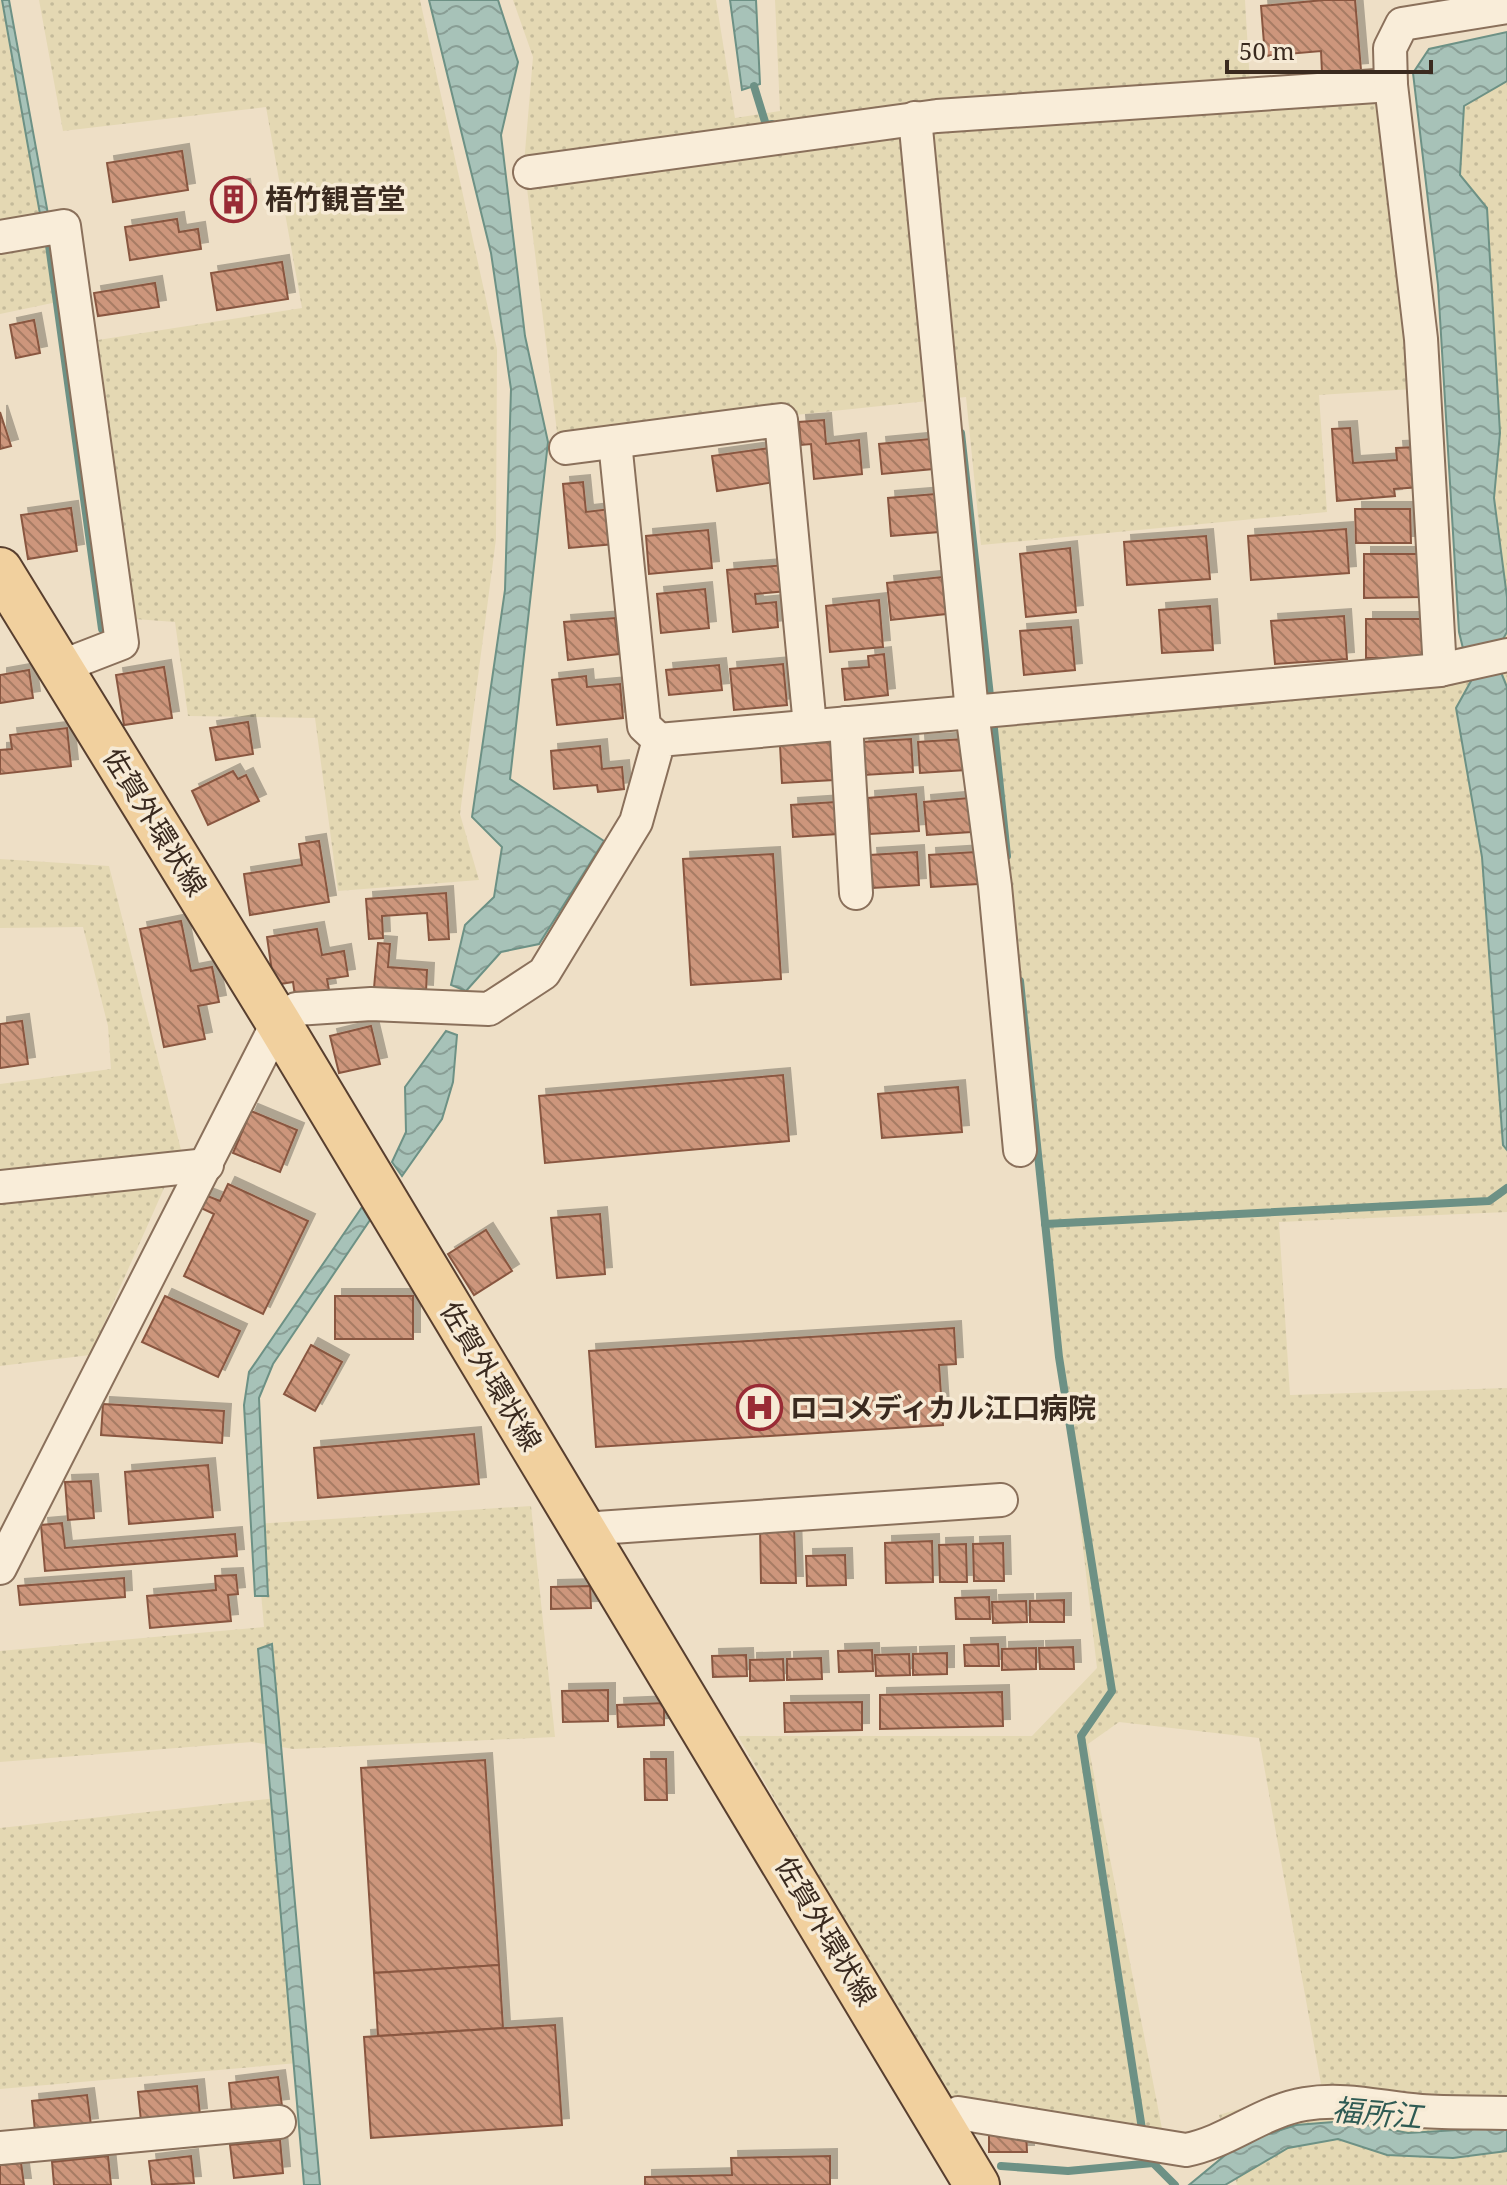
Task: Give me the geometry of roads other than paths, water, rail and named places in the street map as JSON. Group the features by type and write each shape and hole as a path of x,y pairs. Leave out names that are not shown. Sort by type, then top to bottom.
{"main road":[{"name":"佐賀外環状線","path":"0,570 278,1022 977,2185"}],"street":[{"path":"1449,668 1421,339 1390,48 1402,24 1507,7"},
{"path":"530,172 926,117 1391,76"},
{"path":"926,117 986,710 995,886 1020,1150"},
{"path":"0,237 50,228 122,643 60,667"},
{"path":"566,448 781,420 810,726"},
{"path":"615,442 644,726 659,740 1449,668 1506,655"},
{"path":"846,723 856,893"},
{"path":"0,1568 278,1022 296,1009 341,1006 489,1009 544,973 636,822 659,740"},
{"path":"0,1187 207,1165"},
{"path":"583,1529 1001,1500"},
{"path":"940,2121 958,2113 1186,2150 1208,2146 1278,2111 1304,2104 1339,2100 1421,2111 1507,2113"},
{"path":"0,2148 279,2122"}],"water":[{"path":"2,0 9,0 48,214 40,214"},
{"path":"429,0 498,0 518,62 501,135 525,336 548,442 510,779 604,841 539,944 501,952 466,991 451,985 465,925 494,897 502,847 472,817 505,590 511,389 491,253"},
{"path":"730,0 756,0 760,84 742,90"},
{"path":"1507,32 1507,81 1464,106 1460,175 1487,208 1500,433 1494,498 1507,597 1507,632 1494,655 1507,687 1507,1150 1503,1145 1482,857 1456,708 1471,681 1459,632 1438,285 1413,73 1429,49"},
{"path":"446,1031 457,1035 453,1082 442,1119 402,1176 392,1162 406,1132 405,1087"},
{"path":"362,1207 370,1220 273,1364 259,1398 268,1596 255,1596 244,1405 249,1372"},
{"path":"272,1644 320,2185 304,2185 258,1649"},
{"path":"1346,2121 1408,2133 1507,2127 1507,2151 1453,2158 1387,2155 1338,2139 1288,2148 1225,2185 1189,2185 1240,2143 1296,2125"}],"waterway":[{"path":"754,86 766,125 772,124"},
{"path":"48,238 102,629"},
{"path":"961,433 991,705"},
{"path":"993,719 1007,856"},
{"path":"1020,981 1059,1357 1112,1691 1081,1736 1142,2129"},
{"path":"1045,1224 1489,1201 1507,1188"},
{"path":"1001,2166 1068,2171 1153,2163 1175,2185"}],"place":[{"name":"梧竹観音堂","path":"234,199"},
{"name":"ロコメディカル江口病院","path":"759,1408"}],"water label":[{"name":"福所江","path":"1377,2114"}]}
